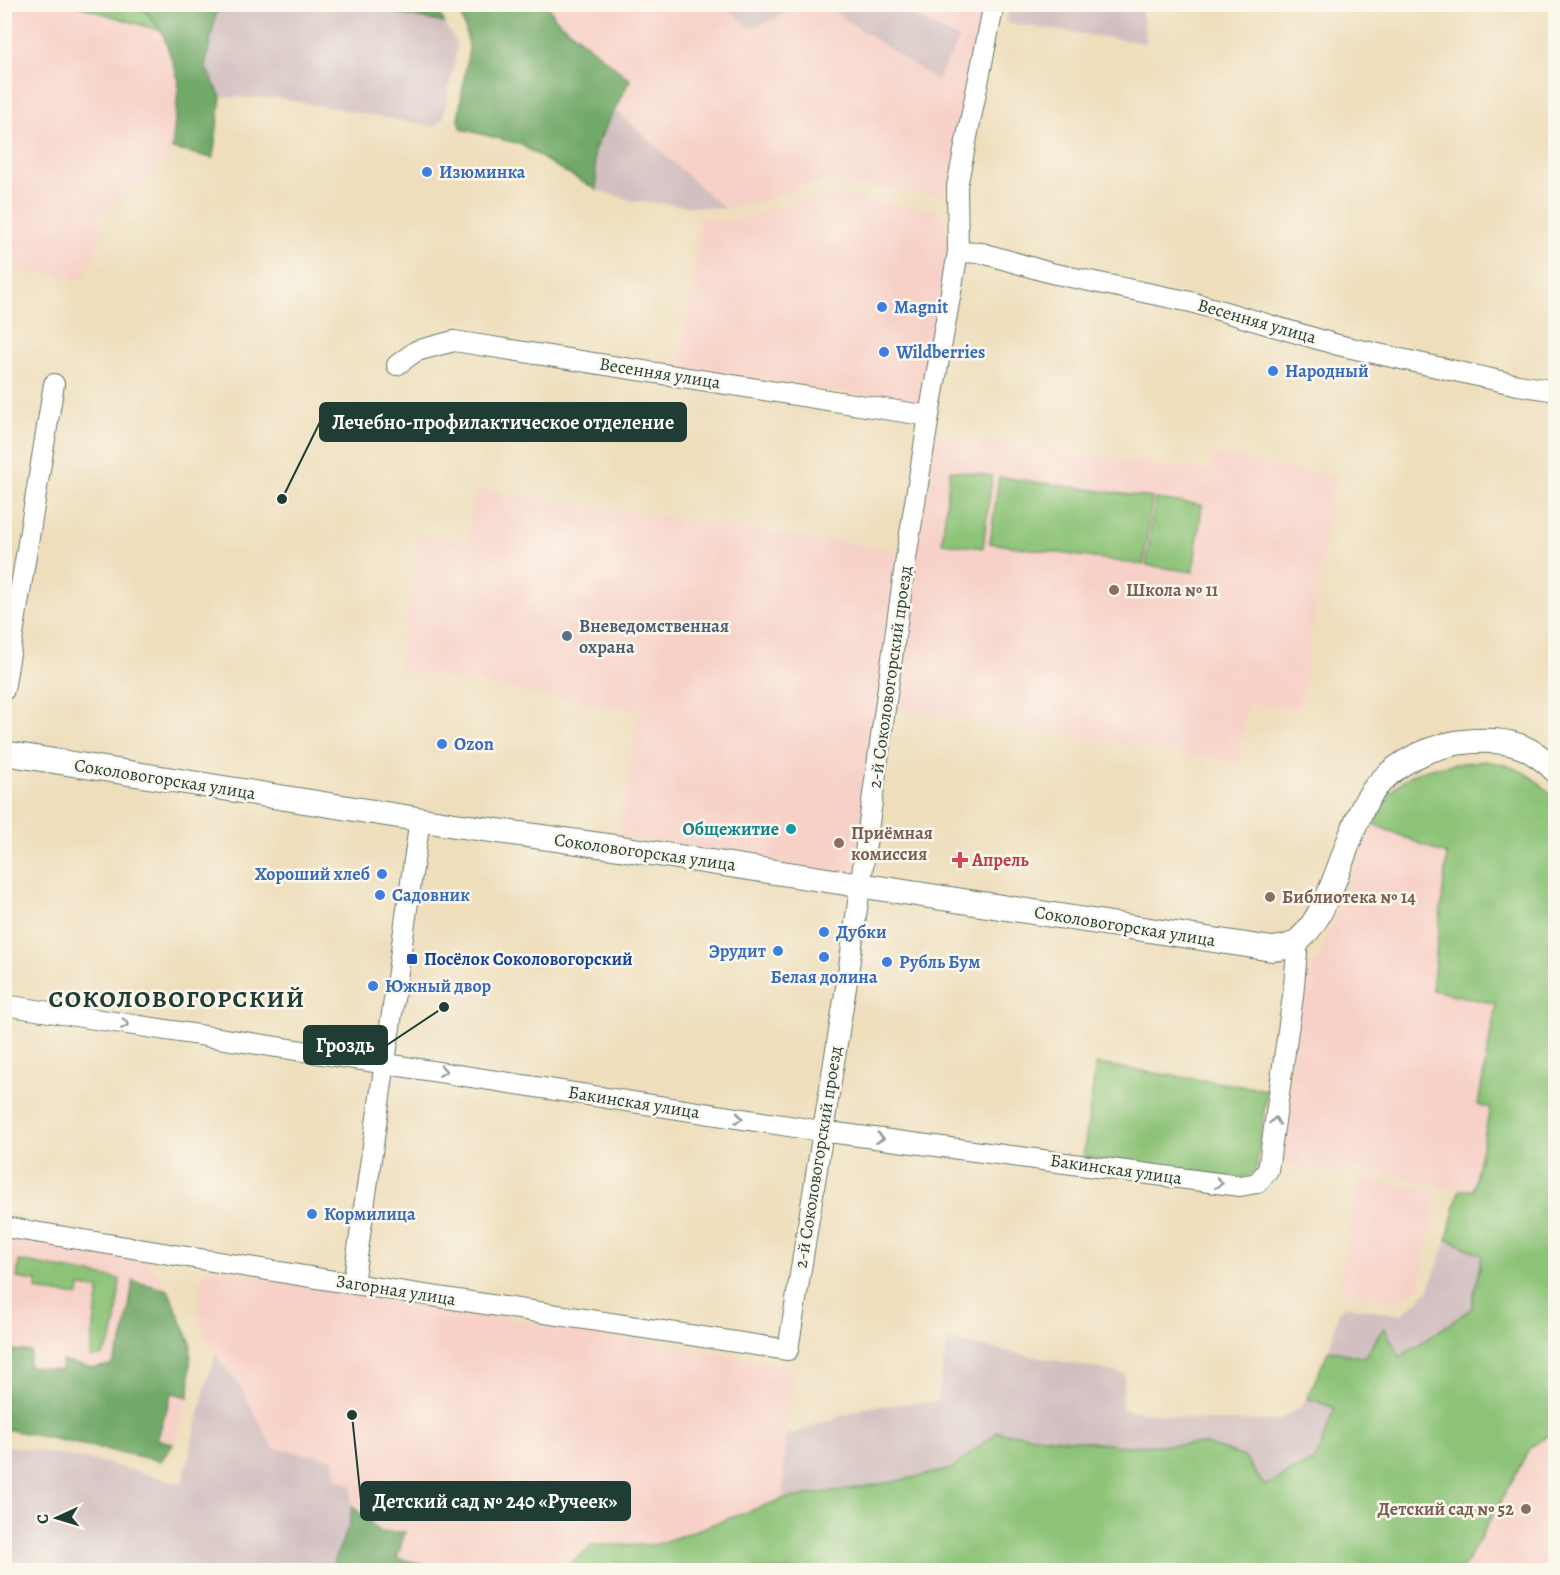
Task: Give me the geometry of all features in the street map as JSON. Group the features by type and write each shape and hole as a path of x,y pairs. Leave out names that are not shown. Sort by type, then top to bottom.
{"main road":[{"path":"1292,944 1319,914 1369,796 1394,769 1440,746 1487,740 1522,746 1537,754 1556,771"},
{"name":"Соколовогорская улица","path":"4,753 1272,949 1292,944"}],"street":[{"name":"2-й Соколовогорский проезд","path":"788,1350 821,1131 847,981 928,416 958,252 957,186 994,4"},
{"name":"Весенняя улица","path":"958,252 982,253 1051,273 1191,302 1338,345 1518,385 1556,391"},
{"name":"Весенняя улица","path":"397,365 416,351 454,340 928,416"},
{"path":"4,690 54,384"},
{"path":"353,1284 420,819"},
{"name":"Бакинская улица","path":"4,1005 821,1131 1240,1186 1257,1184 1268,1170 1293,996 1292,944"},
{"name":"Загорная улица","path":"4,1227 353,1284 788,1350"}],"shaded area":[{"path":"4,5 75,5 162,31 179,81 171,158 100,215 102,233 83,280 5,267"},
{"path":"218,5 358,5 444,23 455,40 457,49 443,119 437,125 431,126 278,98 221,97 205,66"},
{"path":"548,5 724,5 751,29 789,12 796,5 824,5 937,81 958,39 893,5 985,5 949,183 940,193 931,195 836,183 811,183 773,197 725,209 615,110 630,80 556,19"},
{"path":"724,5 796,5 789,12 751,29"},
{"path":"824,5 893,5 959,39 937,81"},
{"path":"1009,5 1141,5 1146,43 1006,23"},
{"path":"615,110 725,209 634,201 597,190 594,150"},
{"path":"817,195 833,195 935,210 946,220 945,270 923,404 679,368 701,217 728,222"},
{"name":"Школа № 11","path":"935,435 1209,471 1214,454 1334,476 1300,710 1247,703 1239,763 893,709"},
{"path":"475,489 902,551 857,864 842,873 618,836 638,711 398,669 419,535 467,540"},
{"path":"1373,824 1447,855 1433,990 1496,1003 1478,1104 1490,1108 1473,1191 1357,1168 1339,1175 1285,1165 1280,1157 1302,983 1321,954"},
{"path":"1370,1179 1437,1192 1419,1288 1395,1302 1344,1289 1339,1283 1357,1183"},
{"path":"4,1234 143,1257 159,1276 168,1290 191,1344 189,1397 173,1444 161,1461 5,1429"},
{"path":"1447,1239 1482,1255 1470,1309 1400,1357 1384,1327 1364,1358 1329,1350 1339,1310 1347,1306 1401,1315 1428,1291"},
{"path":"208,1268 794,1366 785,1436 783,1499 655,1545 592,1545 564,1570 447,1570 397,1558 381,1532 352,1506 352,1486 335,1477 333,1459 273,1448 241,1388 206,1340 199,1318 200,1283"},
{"path":"948,1340 1125,1374 1121,1409 1214,1421 1278,1421 1301,1407 1307,1398 1335,1407 1317,1459 1265,1486 1244,1457 1206,1444 1126,1446 997,1432 952,1469 894,1482 783,1499 785,1436 867,1407 937,1401"},
{"path":"216,1355 241,1388 273,1448 334,1459 336,1477 352,1486 349,1526 330,1570 5,1570 4,1445 106,1463 182,1484 208,1377"},
{"name":"Детский сад № 52","path":"1555,1430 1555,1570 1462,1570 1531,1447"}],"green space":[{"path":"75,5 140,5 162,31"},
{"path":"140,5 218,5 205,66 221,97 213,158 172,149 179,81 162,31"},
{"path":"358,5 437,5 444,23"},
{"path":"493,5 548,5 556,19 630,80 594,150 597,190 520,144 462,129 458,119 469,48 458,6 490,12"},
{"path":"950,470 992,476 983,548 942,543"},
{"path":"999,477 1152,498 1143,565 990,543"},
{"path":"1155,499 1202,505 1193,572 1146,565"},
{"path":"1484,761 1524,772 1555,798 1556,1430 1531,1447 1462,1570 564,1570 592,1545 655,1545 783,1499 894,1482 952,1469 997,1432 1126,1446 1205,1444 1244,1457 1265,1486 1316,1459 1335,1408 1307,1398 1329,1350 1364,1358 1384,1327 1400,1357 1471,1309 1482,1255 1447,1239 1459,1190 1473,1190 1490,1108 1478,1105 1496,1004 1432,990 1447,855 1373,824 1391,793 1408,777 1440,766"},
{"path":"1096,1064 1267,1090 1256,1169 1250,1175 1239,1179 1083,1157"},
{"path":"19,1261 120,1279 112,1338 102,1355 90,1357 99,1289 80,1287 79,1296 36,1290 37,1281 17,1278"},
{"path":"133,1281 168,1290 191,1344 189,1397 172,1393 157,1439 173,1444 161,1461 5,1429 6,1349 31,1352 28,1366 61,1371 62,1361 93,1368 111,1365 124,1335"},
{"path":"352,1506 381,1532 405,1532 397,1558 447,1570 330,1570 349,1526"}],"place":[{"name":"Изюминка","path":"427,172"},
{"name":"Magnit","path":"882,307"},
{"name":"Wildberries","path":"884,352"},
{"name":"Народный","path":"1273,371"},
{"name":"Лечебно-профилактическое отделение","path":"282,499"},
{"name":"Школа № 11","path":"1114,590"},
{"name":"Вневедомственная охрана","path":"567,636"},
{"name":"Ozon","path":"442,744"},
{"name":"Общежитие","path":"791,829"},
{"name":"Приёмная комиссия","path":"839,843"},
{"name":"Апрель","path":"960,860"},
{"name":"Хороший хлеб","path":"382,874"},
{"name":"Садовник","path":"380,895"},
{"name":"Библиотека № 14","path":"1270,897"},
{"name":"Дубки","path":"824,932"},
{"name":"Эрудит","path":"778,951"},
{"name":"Белая долина","path":"824,957"},
{"name":"Посёлок Соколовогорский","path":"412,959"},
{"name":"Рубль Бум","path":"887,962"},
{"name":"Южный двор","path":"373,986"},
{"name":"Гроздь","path":"444,1007"},
{"name":"Кормилица","path":"312,1214"},
{"name":"Детский сад № 240 «Ручеек»","path":"352,1415"},
{"name":"Детский сад № 52","path":"1526,1509"}],"district":[{"name":"СОКОЛОВОГОРСКИЙ","path":"177,999"}]}
